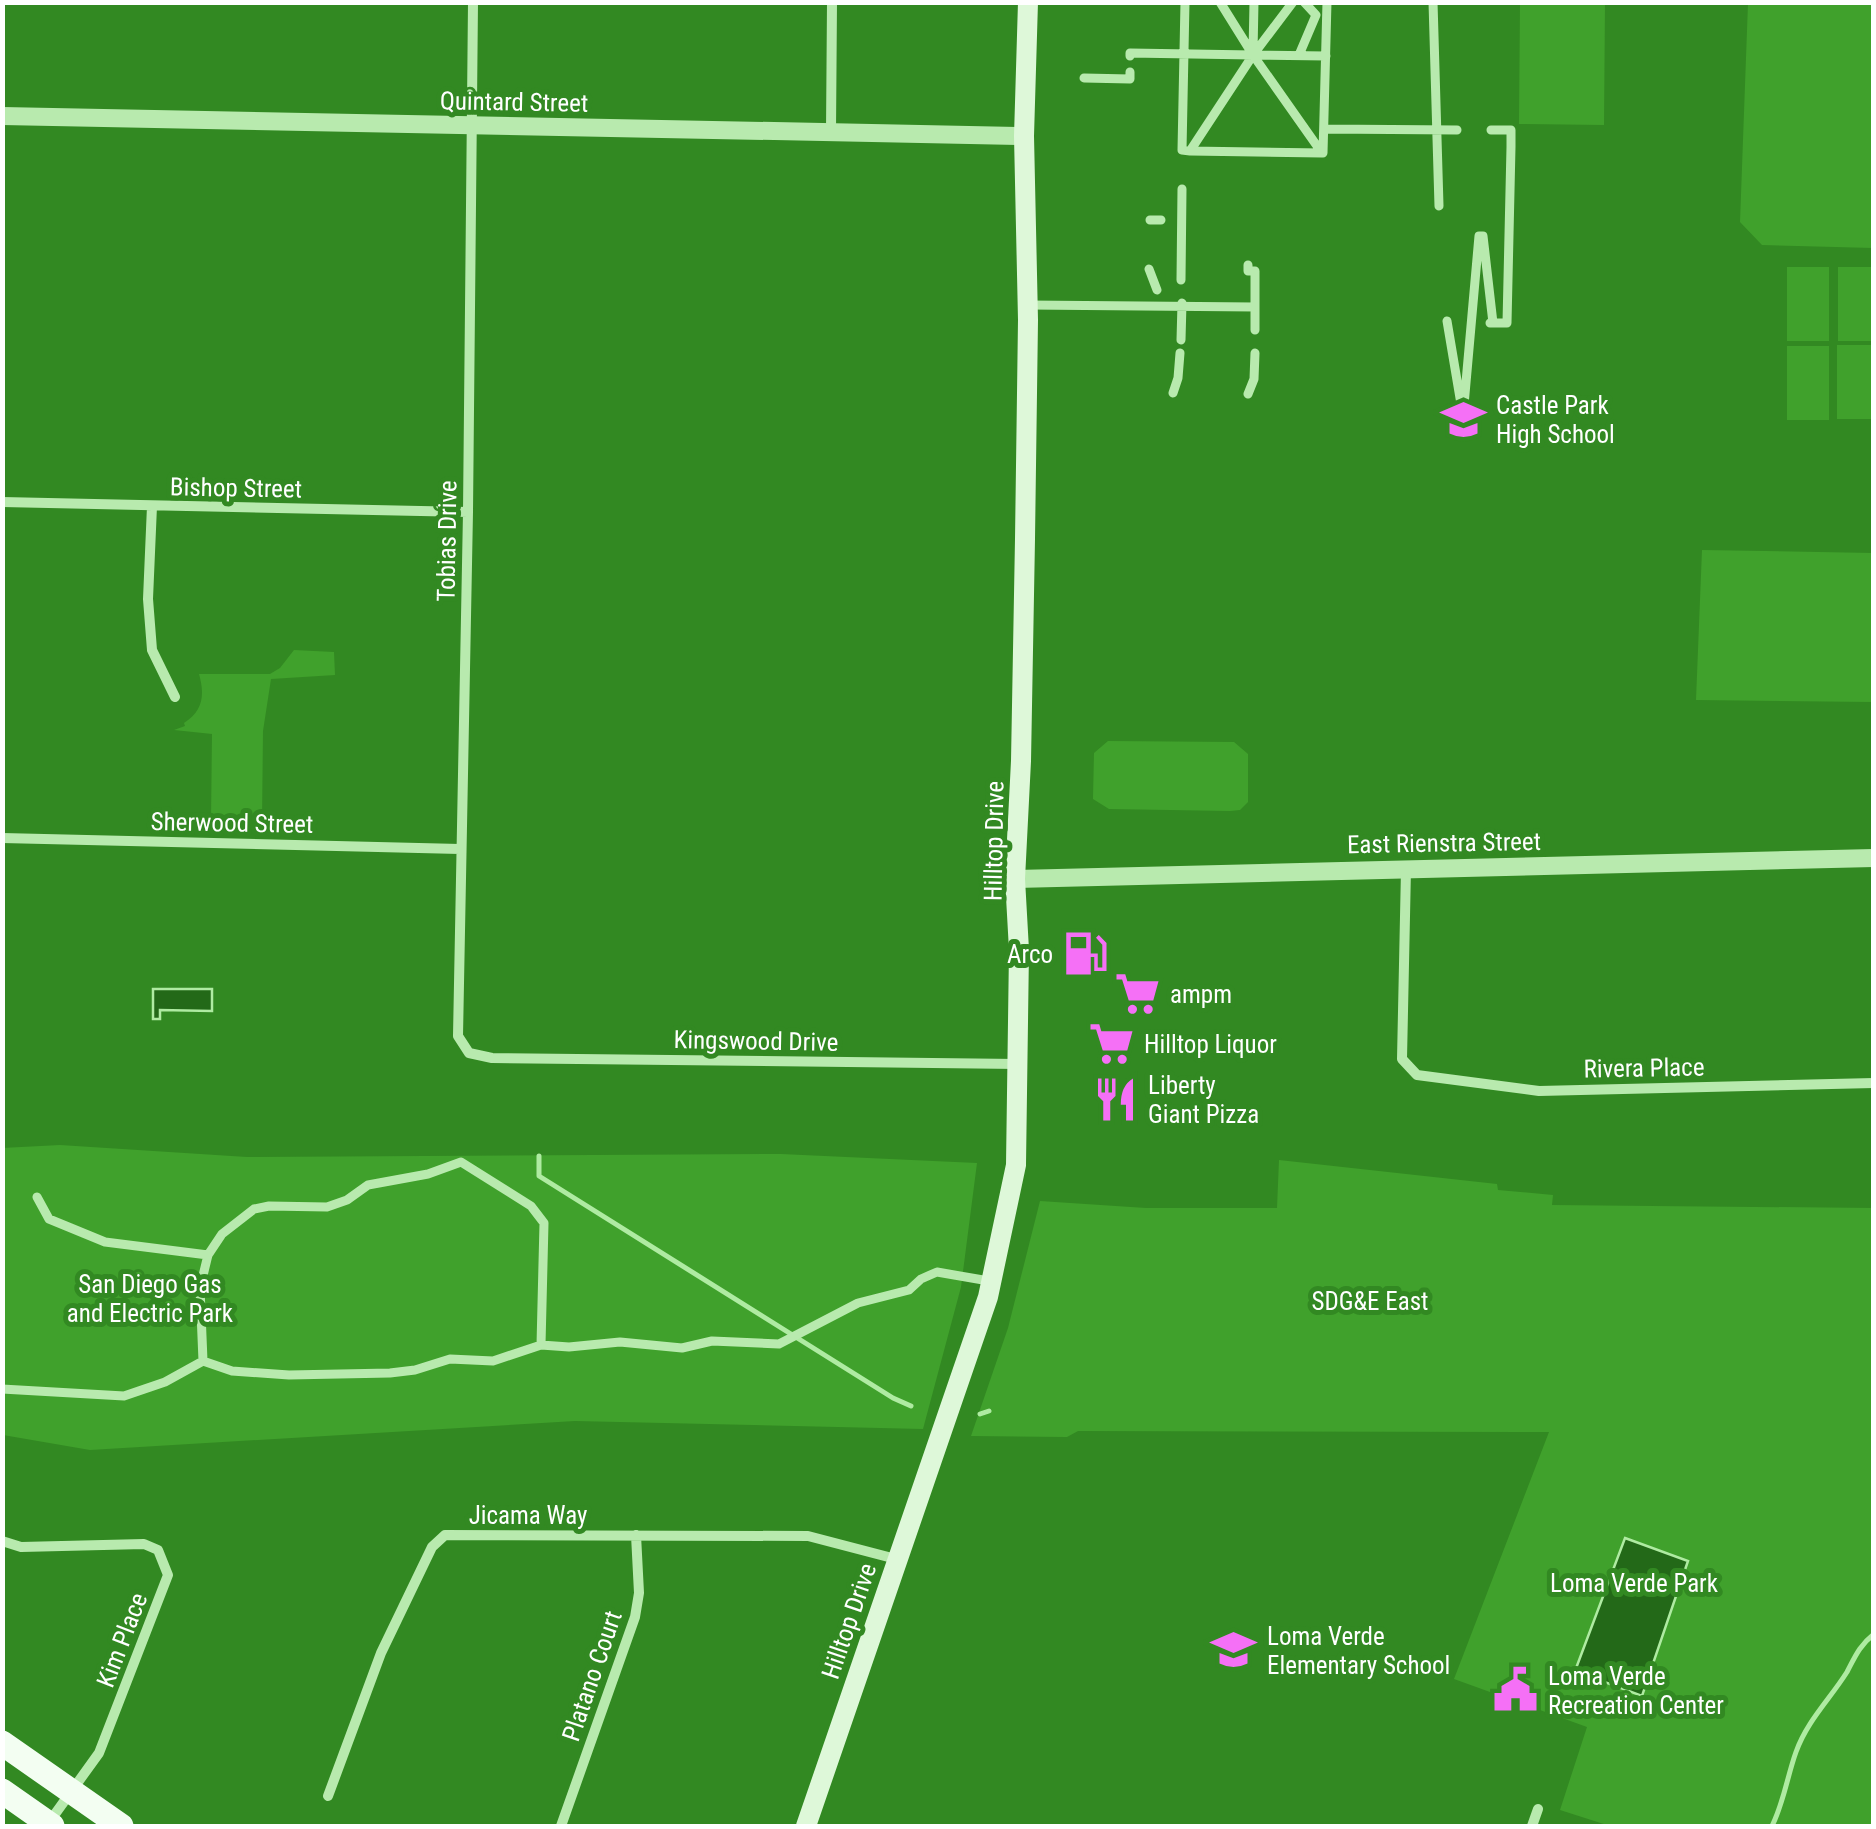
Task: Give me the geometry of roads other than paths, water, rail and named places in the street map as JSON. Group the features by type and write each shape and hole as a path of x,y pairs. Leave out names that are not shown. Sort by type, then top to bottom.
{"main road":[{"name":"Hilltop Drive","path":"806,1826 992,1282 1016,1165 1019,950 1015,879 1022,741 1028,2"},
{"path":"2,1743 121,1826"},
{"path":"2,1792 50,1825"}],"street":[{"name":"Tobias Drive","path":"472,2 458,1036 469,1053 492,1058"},
{"path":"831,131 832,2"},
{"path":"1185,2 1182,150 1322,153"},
{"path":"1220,2 1322,153"},
{"path":"1253,55 1254,2"},
{"path":"1190,151 1292,2"},
{"path":"1304,2 1321,15 1326,56 1322,153"},
{"path":"1299,56 1327,2"},
{"path":"1433,2 1439,206"},
{"path":"1130,56 1326,56"},
{"path":"1084,78 1130,79 1130,72"},
{"name":"Quintard Street","path":"2,116 1024,136"},
{"path":"1325,130 1457,130"},
{"path":"1447,321 1464,404 1479,236 1483,236 1491,322 1507,323 1510,130 1491,130"},
{"path":"1182,189 1179,220 1184,271"},
{"path":"1248,265 1248,271 1255,271 1255,330"},
{"path":"1149,269 1157,290"},
{"path":"1181,304 1181,340"},
{"path":"1027,305 1256,307"},
{"path":"1173,393 1180,353"},
{"path":"1248,394 1254,379 1255,354"},
{"name":"Bishop Street","path":"2,502 468,512"},
{"path":"152,506 148,600 152,650 175,697"},
{"name":"Sherwood Street","path":"2,838 460,849"},
{"name":"East Rienstra Street","path":"1015,879 1874,858"},
{"name":"Rivera Place","path":"1406,870 1402,1059 1417,1075 1539,1091 1874,1083"},
{"name":"Kingswood Drive","path":"492,1058 1019,1064"},
{"path":"203,1360 200,1288 208,1254 222,1234 254,1209 327,1207 347,1200 368,1185 428,1174 461,1162 531,1206 544,1223 542,1345"},
{"path":"37,1197 49,1219 105,1242 208,1254"},
{"path":"203,1360 232,1371 289,1375 390,1373 415,1370 450,1358 493,1361 542,1345 569,1347 620,1342 682,1348 712,1340 779,1344 858,1303 909,1290 921,1278 937,1272 992,1282"},
{"path":"2,1390 124,1396 165,1382 203,1360"},
{"name":"Jicama Way","path":"328,1796 381,1653 432,1546 445,1535 808,1536 896,1559"},
{"name":"Platano Court","path":"561,1826 635,1617 639,1593 636,1535"},
{"name":"Kim Place","path":"2,1542 21,1547 144,1544 158,1550 168,1575 99,1753 50,1825"},
{"path":"1532,1826 1538,1809"}],"waterway":[{"path":"539,1156 539,1176 911,1406"},
{"path":"980,1414 989,1411"},
{"path":"1772,1826 1806,1730 1861,1647 1874,1634"}],"place":[{"name":"Castle Park High School","path":"1463,419"},
{"name":"Arco","path":"1086,954"},
{"name":"ampm","path":"1137,994"},
{"name":"Hilltop Liquor","path":"1111,1044"},
{"name":"Liberty Giant Pizza","path":"1115,1099"},
{"name":"Loma Verde Elementary School","path":"1234,1650"},
{"name":"Loma Verde Recreation Center","path":"1515,1690"}],"park label":[{"name":"San Diego Gas and Electric Park","path":"150,1298"},
{"name":"SDG&E East","path":"1370,1301"},
{"name":"Loma Verde Park","path":"1634,1583"}]}
